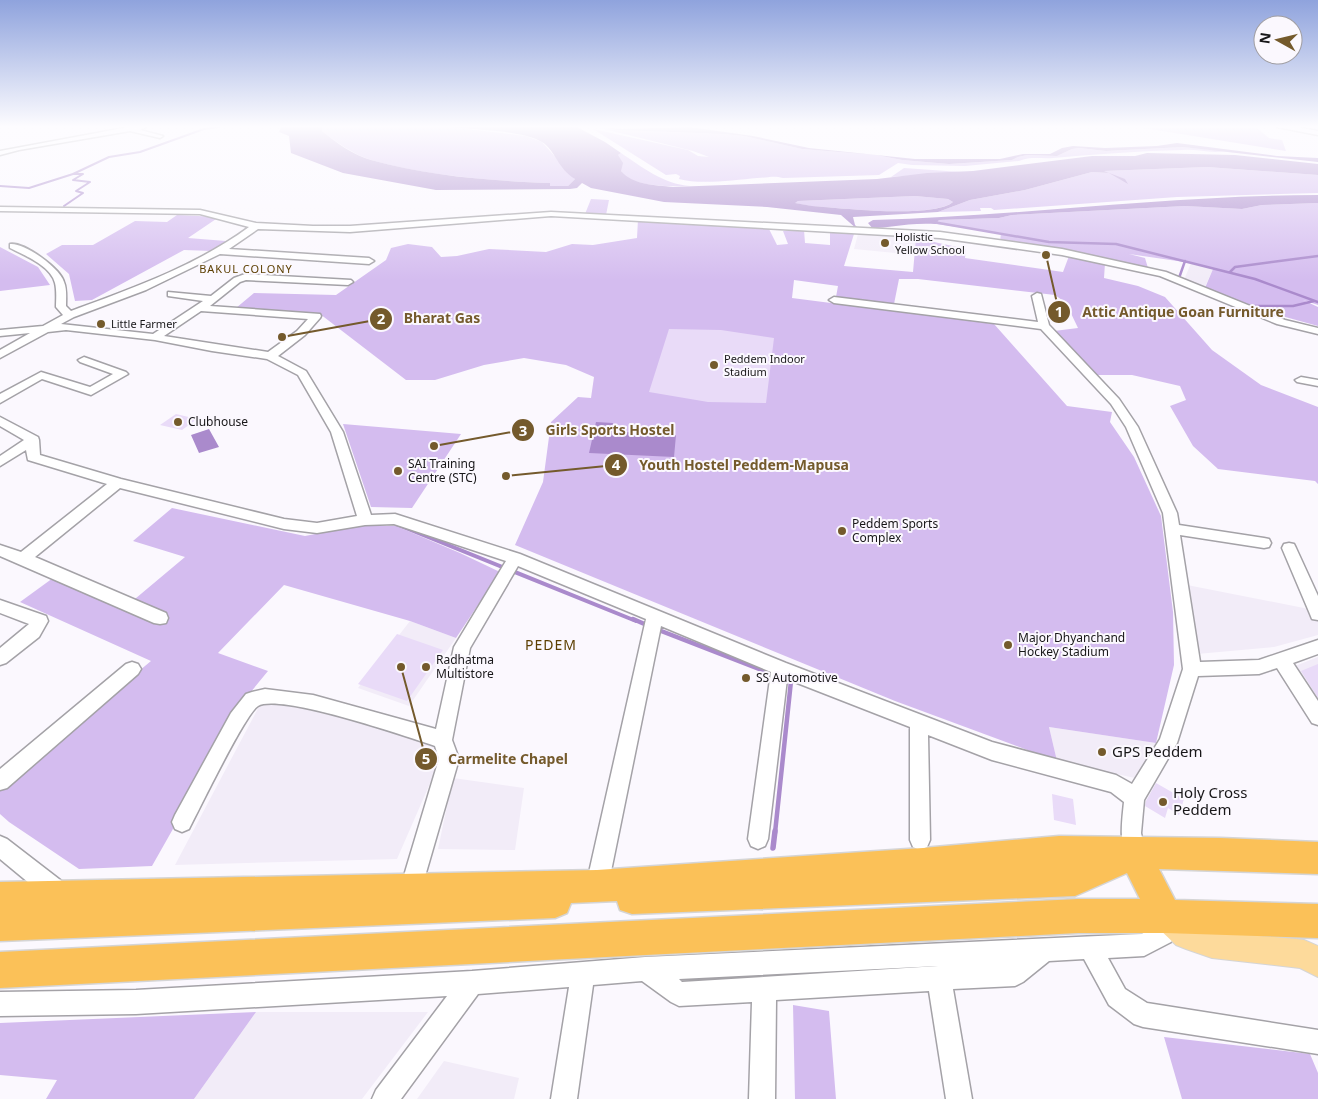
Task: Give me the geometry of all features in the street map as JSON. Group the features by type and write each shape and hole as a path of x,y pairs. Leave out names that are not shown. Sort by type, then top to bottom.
{"highway":[{"path":"0,899 63,896 597,886 923,864 1059,852 1318,858"},
{"path":"1134,853 1165,916"},
{"path":"0,924 1075,880 1134,853"},
{"path":"0,970 1078,916 1165,916 1318,921"}],"main road":[{"path":"1165,916 1186,935 1212,944 1314,954"}],"street":[{"path":"0,209 200,212 256,226 274,228 350,229 551,214 940,235 1062,252 1145,269 1163,274 1281,322 1318,331"},
{"path":"0,355 70,315 142,288 183,270 233,243 256,226"},
{"path":"13,246 34,256 51,270 60,281 61,307 70,315"},
{"path":"217,251 369,261"},
{"path":"155,337 245,276 348,282"},
{"path":"171,294 213,299"},
{"path":"1037,296 1044,326 1115,402 1132,427 1170,513 1174,529 1192,669 1168,743 1134,798 1131,833 1134,853"},
{"path":"834,300 1044,326"},
{"path":"199,308 316,316 301,333 270,356"},
{"path":"0,333 66,327 155,337 212,348 270,356 302,373 337,432 366,520"},
{"path":"0,399 42,375 92,391 122,374 84,360"},
{"path":"1301,380 1318,383"},
{"path":"0,421 33,440"},
{"path":"0,462 33,440"},
{"path":"33,440 33,457 118,483 284,524 317,528 366,520 395,519 515,558 780,668 919,723 992,751 1116,784 1134,798"},
{"path":"23,558 118,483"},
{"path":"1174,529 1264,543"},
{"path":"1289,548 1318,614"},
{"path":"0,550 23,558 160,618"},
{"path":"411,889 449,759 443,740 462,647 515,558"},
{"path":"0,606 40,621 33,632 0,658"},
{"path":"597,886 655,615"},
{"path":"1192,669 1259,667 1282,661 1318,647"},
{"path":"1282,661 1318,717"},
{"path":"758,839 780,668"},
{"path":"0,780 132,669"},
{"path":"182,822 239,717 253,700 260,696 290,698 366,715 443,740"},
{"path":"919,723 920,840"},
{"path":"0,846 63,896"},
{"path":"0,1004 136,1002 472,983 645,969 1144,945 1164,934 1165,916"},
{"path":"1090,948 1117,997 1143,1014 1318,1042"},
{"path":"645,969 679,994 1015,974 1046,949"},
{"path":"564,1099 583,973"},
{"path":"939,978 959,1099"},
{"path":"386,1099 472,983"},
{"path":"762,1099 764,989"}],"shaded area":[{"path":"372,178 476,178 550,183 550,186 568,186 574,178 631,178 638,182 673,187 883,178 1069,178 1025,190 970,200 938,212 853,217 855,225 859,229 841,215 767,207 664,202 591,188 582,183 577,188 570,189 436,190","holes":["915,196 948,199 953,202 942,207 907,211 843,209 795,203 798,201"]},
{"path":"476,178 575,179 568,186 550,186 550,183"},
{"path":"629,178 663,178 680,185 690,186 652,185"},
{"path":"759,178 717,182 697,182 679,179"},
{"path":"1069,178 1318,178 1318,193 1177,197 994,210 991,208 980,208 981,211 938,212 970,200 1025,190"},
{"path":"1118,178 1125,179 1128,184"},
{"path":"1318,195 1318,203 1262,205 1242,209 1185,206 939,220 936,224 872,228 868,223 873,220 929,218 1207,198"},
{"path":"915,196 948,199 953,202 942,207 907,211 843,209 794,203 798,201"},
{"path":"591,199 609,200 606,215 585,214"},
{"path":"1318,203 1318,305 1303,300 1318,307 1318,326 1264,311 1205,288 1213,269 1191,263 1129,254 1145,258 1148,268 1078,253 1000,242 1001,233 936,224 939,220 999,218 1012,215 1185,206 1242,209 1262,205"},
{"path":"177,215 219,217 188,238 226,241 212,251 184,250 92,300 75,301 69,274 46,254 62,245 93,245 135,221 167,222"},
{"name":"Peddem Sports Complex","path":"638,219 768,227 777,245 788,244 783,231 804,230 805,243 830,245 830,232 854,234 844,266 913,272 916,238 966,249 965,258 1063,272 1069,256 1105,263 1104,278 1138,286 1165,297 1212,350 1261,385 1318,407 1318,484 1315,481 1218,469 1193,446 1170,406 1186,400 1180,386 1132,375 1097,375 1054,331 1078,328 1066,303 1055,295 918,279 899,279 894,304 836,297 838,286 794,280 792,298 994,324 1067,406 1112,412 1110,422 1134,457 1161,516 1173,612 1174,665 1156,743 1049,727 1057,761 895,701 515,545 543,482 551,422 578,397 591,398 594,377 566,365 524,358 484,365 435,380 406,380 320,314 236,308 254,293 336,295 386,260 391,248 408,244 432,247 441,257 457,256 489,249 546,252 572,244 593,245 637,238"},
{"name":"Holistic Yellow School","path":"858,234 916,238 916,255 854,249"},
{"path":"0,247 38,267 50,285 0,291"},
{"path":"1191,263 1213,269 1204,289 1184,280"},
{"path":"596,422 613,423 612,431 676,435 674,457 589,453"},
{"name":"SAI Training Centre (STC)","path":"343,424 461,434 412,508 371,507"},
{"path":"209,429 219,447 199,453 191,435"},
{"path":"172,508 305,536 361,525 396,526 500,572 456,638 410,621 284,585 218,653 268,671 250,693 152,866 79,869 0,814 0,786 151,661 20,602 53,578 123,609 185,557 133,541"},
{"path":"1187,585 1314,610 1318,619 1318,635 1274,647 1197,654"},
{"path":"410,621 456,638 409,706 358,688"},
{"path":"1318,657 1318,706 1290,668"},
{"path":"263,699 426,738 445,749 397,859 175,865"},
{"name":"GPS Peddem","path":"1049,727 1156,743 1135,778 1057,761"},
{"path":"453,778 524,788 515,850 438,849"},
{"path":"793,1005 829,1011 836,1099 795,1099"},
{"path":"256,1012 428,1012 362,1099 194,1099"},
{"path":"256,1012 194,1099 46,1099 57,1080 0,1075 0,1023"},
{"path":"1164,1037 1310,1054 1318,1073 1318,1099 1182,1099"},
{"path":"444,1061 519,1078 514,1099 417,1099"}],"building":[{"name":"Peddem Indoor Stadium","path":"669,329 721,330 774,338 766,403 708,402 649,392"},
{"name":"Clubhouse","path":"176,414 197,419 182,430 160,425"},
{"path":"397,634 443,650 407,701 358,684"},
{"path":"1318,664 1318,698 1301,671"},
{"name":"Holy Cross Peddem","path":"1156,783 1184,799 1179,815 1168,808 1165,818 1145,806"},
{"path":"1052,794 1073,799 1076,825 1054,820"}],"waterway":[{"path":"0,186 29,188 60,178"},
{"path":"64,206 83,193 76,191 90,182 73,180 76,178"},
{"path":"933,222 1049,242 1116,244 1185,261"},
{"path":"1230,272 1235,267 1318,256"},
{"path":"1179,278 1185,261"},
{"path":"1185,261 1255,279 1318,302"},
{"path":"1247,306 1293,306 1314,301"},
{"path":"396,524 636,621"},
{"path":"633,619 649,626"},
{"path":"656,629 775,675"},
{"path":"775,833 791,681 784,679"},
{"path":"773,848 775,831"}],"place":[{"name":"Holistic Yellow School","path":"885,243"},
{"name":"Attic Antique Goan Furniture","path":"1046,255"},
{"name":"Little Farmer","path":"101,324"},
{"name":"Bharat Gas","path":"282,337"},
{"name":"Peddem Indoor Stadium","path":"714,365"},
{"name":"Clubhouse","path":"178,422"},
{"name":"Girls Sports Hostel","path":"434,446"},
{"name":"SAI Training Centre (STC)","path":"398,471"},
{"name":"Youth Hostel Peddem-Mapusa","path":"506,476"},
{"name":"Peddem Sports Complex","path":"842,531"},
{"name":"Major Dhyanchand Hockey Stadium","path":"1008,645"},
{"name":"Carmelite Chapel","path":"401,667"},
{"name":"Radhatma Multistore","path":"426,667"},
{"name":"SS Automotive","path":"746,678"},
{"name":"GPS Peddem","path":"1102,752"},
{"name":"Holy Cross Peddem","path":"1163,802"}],"district":[{"name":"BAKUL COLONY","path":"246,269"},
{"name":"PEDEM","path":"551,645"}]}
